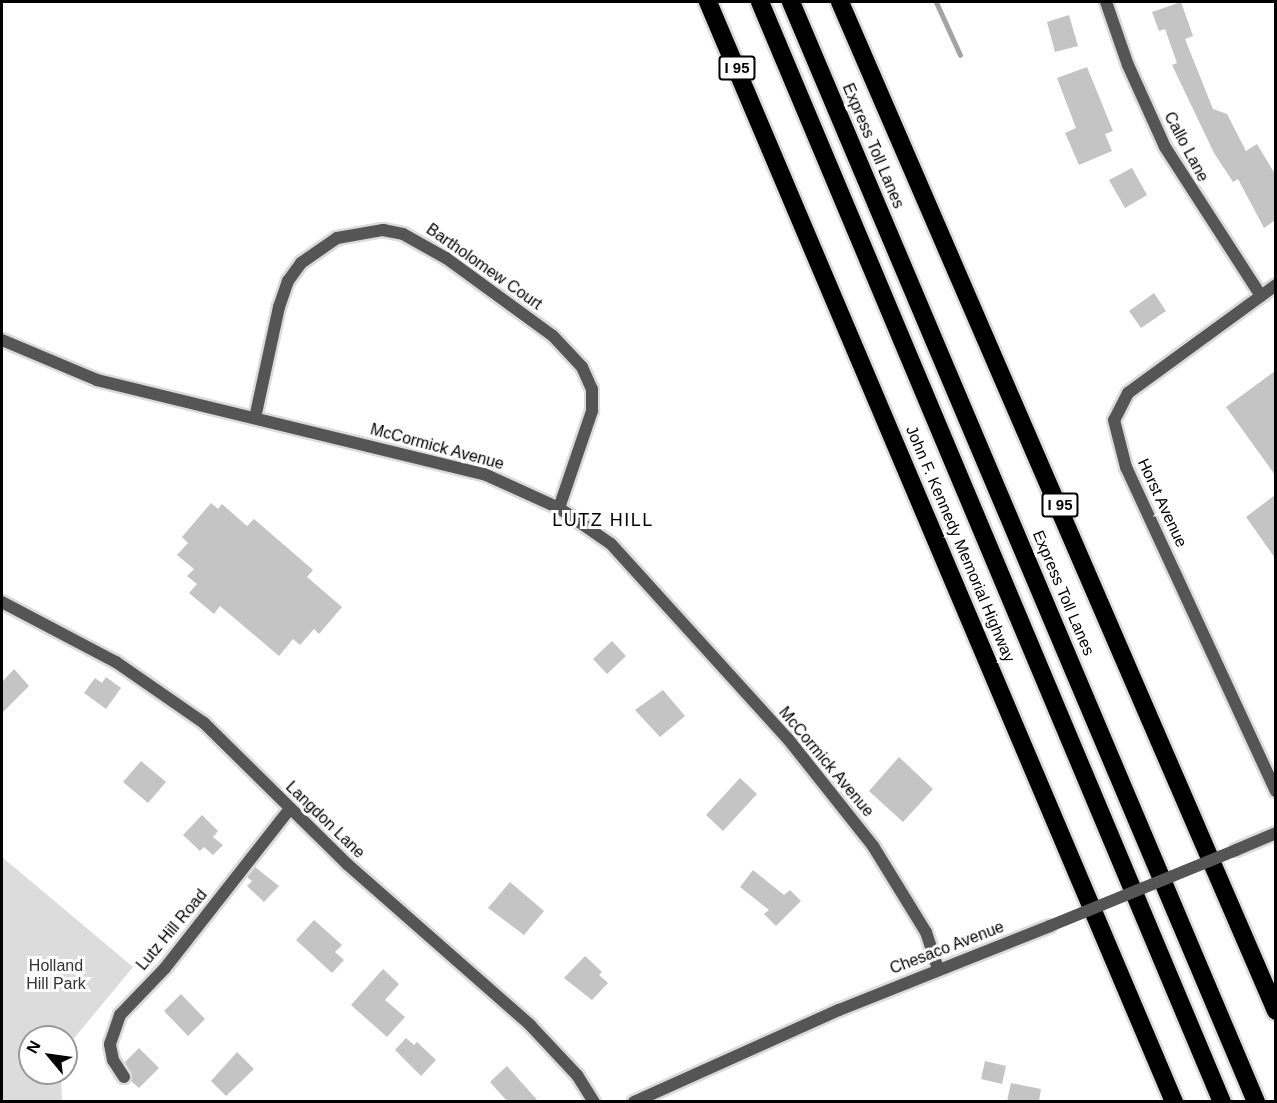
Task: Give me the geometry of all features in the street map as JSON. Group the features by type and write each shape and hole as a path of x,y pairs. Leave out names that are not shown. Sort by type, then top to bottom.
{"highway":[{"name":"John F. Kennedy Memorial Highway","path":"708,2 1174,1101"},
{"path":"760,2 1222,1101"},
{"name":"Express Toll Lanes","path":"791,2 1257,1101"},
{"name":"I 95","path":"840,2 1075,538 1275,1011"}],"street":[{"name":"Callo Lane","path":"1106,2 1128,65 1165,147 1261,296"},
{"name":"Bartholomew Court","path":"255,418 279,307 288,281 301,263 337,238 383,230 402,234 447,258 553,336 582,367 592,389 592,411 559,508"},
{"name":"Horst Avenue","path":"1275,285 1128,393 1117,410 1114,433 1126,467 1275,791"},
{"name":"McCormick Avenue","path":"2,340 97,380 484,474 559,508 610,544 795,748 873,846 926,932 938,968"},
{"name":"Langdon Lane","path":"2,602 116,662 176,702 218,734 289,810 530,1025 577,1075 594,1101"},
{"name":"Lutz Hill Road","path":"124,1077 113,1060 110,1044 120,1015 165,968 289,810"},
{"name":"Chesaco Avenue","path":"634,1101 938,968 1050,926 1275,833"}],"green space":[{"name":"Holland Hill Park","path":"2,857 133,967 78,1033 78,1025 18,1025 18,1085 61,1085 62,1101 2,1101"}],"building":[{"path":"1181,2 1193,36 1185,39 1213,109 1227,114 1246,151 1257,144 1275,174 1275,220 1264,228 1238,179 1233,182 1214,153 1172,65 1177,63 1165,29 1159,31 1152,12"},
{"path":"1069,15 1078,46 1055,52 1047,22"},
{"path":"1087,67 1113,131 1105,134 1112,151 1079,165 1065,133 1076,128 1057,78"},
{"path":"1132,168 1147,195 1125,208 1109,180"},
{"path":"1154,293 1166,311 1141,328 1129,311"},
{"path":"1275,371 1275,475 1226,407"},
{"path":"1275,495 1275,558 1246,517"},
{"path":"211,503 218,509 222,504 247,526 254,519 313,570 307,577 342,607 319,634 314,629 300,645 293,639 279,656 220,606 214,614 189,593 197,584 187,576 194,569 177,555 188,543 182,537"},
{"path":"612,641 626,656 607,674 593,659"},
{"path":"14,669 29,686 2,713 2,682"},
{"path":"106,677 121,688 106,709 84,693 95,678 102,683"},
{"path":"663,690 685,716 660,737 635,710"},
{"path":"899,757 933,789 903,822 869,791"},
{"path":"141,761 166,782 148,803 123,782"},
{"path":"740,778 757,794 723,831 706,815"},
{"path":"202,815 218,831 213,837 223,845 213,855 204,847 200,851 183,835"},
{"path":"255,867 279,886 264,902 247,886 252,881 247,877"},
{"path":"753,870 784,895 790,890 801,901 776,926 764,914 769,910 740,887"},
{"path":"510,882 544,911 524,935 488,908"},
{"path":"314,920 342,945 335,952 344,960 332,973 296,940"},
{"path":"585,956 602,972 599,975 608,983 592,1000 564,978"},
{"path":"383,969 399,984 385,1000 405,1017 387,1037 351,1005"},
{"path":"181,994 205,1019 188,1036 164,1011"},
{"path":"406,1038 414,1045 417,1042 436,1060 421,1076 395,1050"},
{"path":"139,1048 159,1068 139,1088 131,1081 125,1062"},
{"path":"237,1052 254,1069 226,1096 211,1081"},
{"path":"985,1061 1006,1066 1002,1084 981,1079"},
{"path":"507,1066 538,1101 507,1101 490,1082"},
{"path":"1011,1083 1041,1089 1039,1101 1007,1101"}],"waterway":[{"path":"936,2 960,55"}],"district":[{"name":"LUTZ HILL","path":"603,520"}]}
